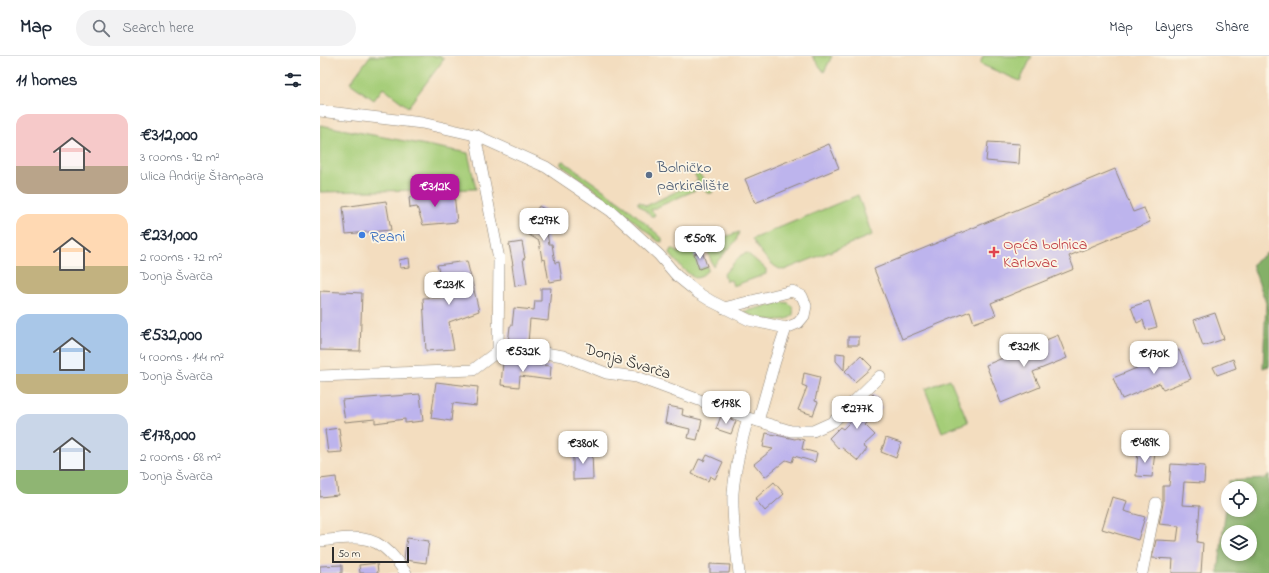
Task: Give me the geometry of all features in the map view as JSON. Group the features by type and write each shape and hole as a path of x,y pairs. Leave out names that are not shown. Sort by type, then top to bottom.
{"street":[{"path":"320,111 422,123 475,135 546,167 579,188 611,211 659,255 677,276 698,293 724,308 748,320 786,328 798,323 804,316 806,306 802,296 792,291 724,308"},
{"path":"320,376 473,370 498,351 499,259 475,135"},
{"path":"739,573 734,525 733,494 737,462 786,328"},
{"name":"Donja Švarča","path":"498,351 526,350 563,356 606,373 637,377 753,419 791,431 813,431 832,422 880,376"},
{"path":"1142,573 1156,503"},
{"path":"320,541 356,537 371,540 390,553 406,573"}],"green space":[{"path":"370,56 440,56 444,59 408,107 383,88 374,100 350,83"},
{"path":"812,56 832,56 824,72"},
{"path":"983,56 1032,56 1020,81 980,64"},
{"path":"320,125 468,153 476,189 320,192"},
{"path":"563,161 627,207 662,238 662,242 658,241 611,202 561,165 561,162"},
{"path":"695,172 698,173 713,190 712,193 707,193 702,187 651,210 655,214 654,216 651,216 638,204 638,202 640,202 646,206 698,181"},
{"path":"858,195 872,235 784,270 779,269 770,262 752,239"},
{"path":"739,232 736,241 713,266 705,244"},
{"path":"697,247 699,252 699,269 707,266 708,270 700,277 695,278 683,269 669,253 671,249 674,249 678,253"},
{"path":"747,253 766,269 766,274 733,286 731,280 727,281 723,275 741,255"},
{"path":"1267,253 1269,254 1269,366 1263,368 1266,303 1252,264"},
{"path":"781,302 789,303 792,306 793,314 787,319 777,320 758,318 743,312"},
{"path":"950,379 968,422 942,432 925,389"},
{"path":"1269,474 1269,573 1218,573 1221,548 1221,561 1257,561 1257,525 1224,525 1225,517 1257,517 1257,481 1229,481 1265,479"}],"building":[{"path":"988,142 1020,144 1019,164 986,161"},
{"path":"829,144 839,168 755,203 745,179"},
{"path":"1115,169 1133,212 1144,208 1150,222 1069,256 1074,269 991,303 996,315 974,323 970,311 902,339 874,269"},
{"path":"454,193 457,222 423,225 417,207 410,208 409,197"},
{"path":"386,201 391,230 346,234 343,207"},
{"path":"539,206 554,215 546,228 549,244 552,244 555,263 559,262 562,280 549,282 545,259 542,260 539,241 523,231"},
{"path":"522,242 527,284 515,286 509,244"},
{"path":"702,251 707,266 699,269 694,254"},
{"path":"409,258 410,267 400,268 399,260"},
{"path":"467,261 479,311 449,322 454,349 426,351 423,298 448,297 437,265"},
{"path":"541,288 551,288 548,321 530,319 528,343 508,344 514,308 534,310 535,301 541,301"},
{"path":"320,291 362,293 360,351 320,350"},
{"path":"1149,301 1157,327 1146,330 1143,320 1137,323 1131,307"},
{"path":"1215,313 1224,339 1203,346 1194,320"},
{"path":"1058,335 1067,358 1033,372 1040,387 1001,403 986,365"},
{"path":"848,337 859,337 859,345 848,345"},
{"path":"1179,350 1191,379 1163,390 1160,383 1122,399 1113,378"},
{"path":"836,353 845,354 844,370 836,361"},
{"path":"861,356 872,367 855,382 845,371"},
{"path":"1233,359 1236,368 1217,375 1213,367"},
{"path":"503,362 551,366 550,380 520,376 519,387 501,385"},
{"path":"804,373 820,377 815,401 818,402 813,415 798,410 807,387 802,385"},
{"path":"436,382 478,387 476,406 453,403 451,421 431,418"},
{"path":"420,394 423,421 405,423 405,419 375,423 375,419 345,422 342,400"},
{"path":"873,394 880,401 878,404 882,408 865,425 875,435 863,446 867,449 858,461 841,447 839,449 829,438 840,427 843,429 864,408 861,406"},
{"path":"668,406 683,409 682,415 702,420 697,440 688,438 690,429 665,423"},
{"path":"721,416 736,421 731,434 716,429"},
{"path":"339,428 342,452 328,453 325,430"},
{"path":"766,433 804,440 802,449 817,453 815,462 794,456 792,462 786,460 765,477 754,464 773,449 763,447"},
{"path":"886,438 901,443 896,458 881,452"},
{"path":"592,450 593,479 573,480 573,451"},
{"path":"1138,451 1155,452 1152,477 1136,476"},
{"path":"707,455 723,462 715,479 710,476 708,481 692,474 699,459 704,461"},
{"path":"1171,464 1205,466 1204,483 1184,482 1182,505 1200,506 1197,542 1203,543 1201,573 1172,573 1173,559 1152,558 1156,540 1177,541 1179,526 1159,524 1163,504 1163,486 1169,486"},
{"path":"336,477 338,495 320,497 320,479"},
{"path":"774,482 784,494 765,511 755,499"},
{"path":"1112,497 1127,501 1124,511 1145,517 1138,540 1102,529"},
{"path":"407,538 429,541 426,563 404,559"},
{"path":"377,563 378,573 360,573 359,565"},
{"path":"710,564 730,565 729,573 710,573"},
{"path":"342,565 342,573 320,573 320,566"}],"place":[{"name":"Bolničko parkiralište","path":"649,175"},
{"name":"Reani","path":"362,235"},
{"name":"Opća bolnica Karlovac","path":"994,252"}]}
